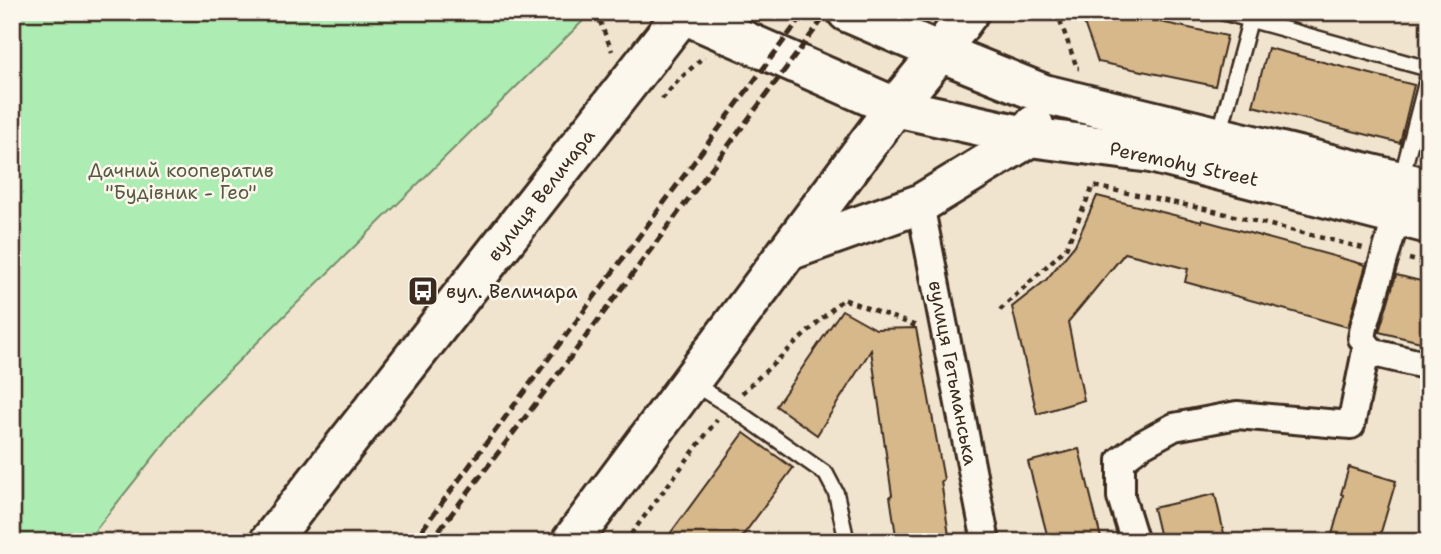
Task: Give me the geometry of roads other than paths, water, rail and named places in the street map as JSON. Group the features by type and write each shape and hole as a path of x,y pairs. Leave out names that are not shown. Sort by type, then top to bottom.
{"main road":[{"name":"Peremohy Street","path":"847,12 1044,94 1219,137 1414,202"},
{"path":"571,542 895,107 970,12"},
{"name":"Peremohy Street","path":"682,13 895,107 1030,137 1151,153 1414,202"},
{"name":"вулиця Величара","path":"270,542 682,13"},
{"path":"788,251 920,204 1030,137 1044,94"}],"street":[{"path":"1414,202 1385,253 1362,338 1374,353 1429,366"},
{"name":"вулиця Гетьманська","path":"920,204 986,542"},
{"path":"1135,542 1121,497 1121,460 1141,445 1174,427 1237,415 1350,425 1367,346"}],"lane":[{"path":"1222,12 1429,70 1414,202"},
{"path":"1219,137 1250,20"},
{"path":"691,382 826,474 836,493 847,542"}],"railway":[{"path":"413,542 805,12"},
{"path":"430,542 828,12"}],"place":[{"name":"вул. Величара","path":"423,291"}],"park label":[{"name":"Дачний кооператив \"Будівник - Гео\"","path":"181,181"}]}
